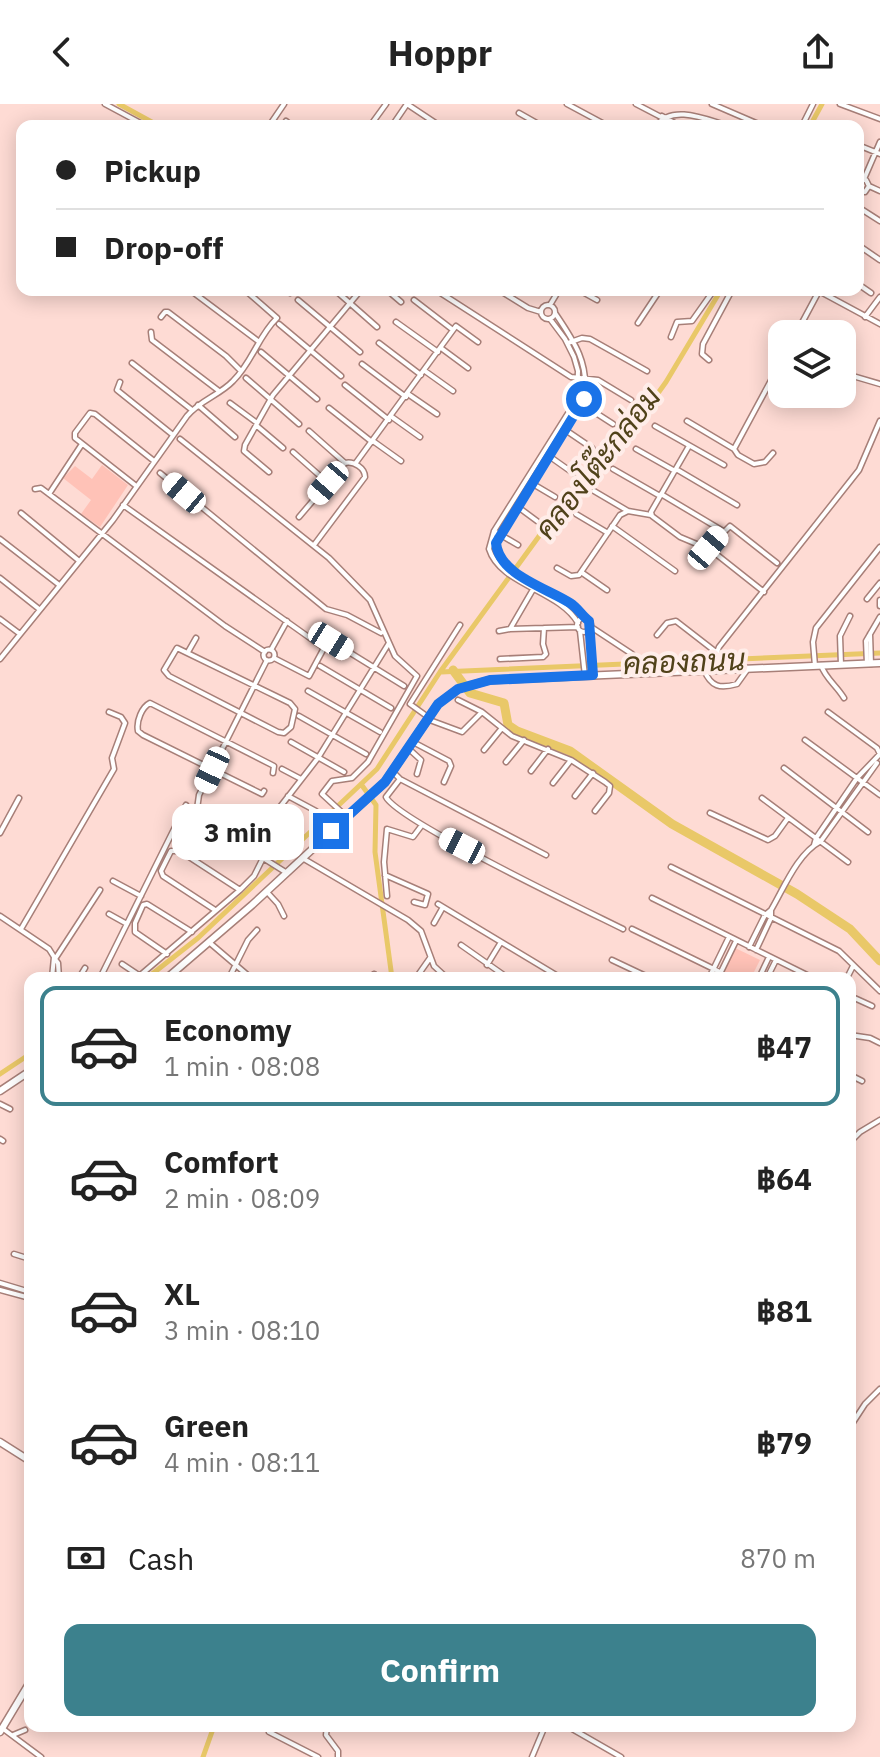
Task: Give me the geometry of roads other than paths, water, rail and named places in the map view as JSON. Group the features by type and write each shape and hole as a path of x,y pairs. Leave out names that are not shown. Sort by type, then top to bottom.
{"street":[{"path":"105,104 135,120"},
{"path":"407,104 431,120"},
{"path":"567,104 597,120"},
{"path":"636,104 667,120"},
{"path":"712,104 740,120"},
{"path":"840,104 880,119"},
{"path":"659,120 683,110 707,120"},
{"path":"519,113 531,120"},
{"path":"864,175 878,153 880,142"},
{"path":"864,182 880,191"},
{"path":"864,192 869,186"},
{"path":"864,288 871,293"},
{"path":"198,296 258,341"},
{"path":"0,659 123,505 192,410 234,380 241,371 258,341 277,318 252,296"},
{"path":"341,296 377,327"},
{"path":"269,472 244,451 270,400 355,296"},
{"path":"394,296 401,302"},
{"path":"445,296 565,373 579,379 603,382 631,400"},
{"path":"509,296 541,312"},
{"path":"555,296 541,312 543,318 550,319 568,343 579,379 577,399 497,533 496,548 506,568 575,606 589,621 593,673"},
{"path":"590,296 597,300"},
{"path":"638,323 656,296"},
{"path":"671,337 677,322 692,321 710,296"},
{"path":"709,360 702,354 703,344 729,296"},
{"path":"803,320 815,296"},
{"path":"827,296 880,324"},
{"path":"865,317 880,297"},
{"path":"298,300 360,352"},
{"path":"414,300 453,330"},
{"path":"497,533 518,507 582,404 586,379 581,355 550,305"},
{"path":"161,317 168,312 241,371"},
{"path":"550,319 555,313"},
{"path":"396,322 468,368"},
{"path":"279,324 341,376"},
{"path":"355,464 456,326 478,342"},
{"path":"151,332 152,340 219,391"},
{"path":"568,343 585,338 647,371"},
{"path":"379,343 453,391"},
{"path":"261,352 317,399"},
{"path":"132,363 192,410"},
{"path":"362,364 437,414"},
{"path":"856,377 880,384"},
{"path":"246,378 299,424"},
{"path":"120,382 117,390 174,435"},
{"path":"345,385 420,437"},
{"path":"734,449 768,386"},
{"path":"230,403 283,448"},
{"path":"582,404 613,424"},
{"path":"198,405 235,437"},
{"path":"329,408 401,461"},
{"path":"135,485 75,438 75,433 90,413 154,461"},
{"path":"687,421 754,464 765,462 773,453"},
{"path":"715,668 716,654 859,470 880,421"},
{"path":"655,426 724,465"},
{"path":"560,427 592,448"},
{"path":"309,431 345,463 355,464 365,477 314,545"},
{"path":"180,439 314,545 370,600 395,656 417,676 368,762 352,778 332,781 322,794 346,816"},
{"path":"49,494 82,444"},
{"path":"651,515 689,446"},
{"path":"636,449 737,505"},
{"path":"293,452 328,483"},
{"path":"549,456 573,473"},
{"path":"299,517 345,463"},
{"path":"613,469 723,531"},
{"path":"160,473 326,609 347,615 383,634"},
{"path":"527,479 555,497"},
{"path":"35,489 41,488 225,626 268,651 274,658 309,676 323,651 322,645 123,505"},
{"path":"594,491 628,511 651,515 680,537 708,548 764,593"},
{"path":"518,507 537,521"},
{"path":"557,568 575,577 620,515 628,511"},
{"path":"21,513 78,560"},
{"path":"576,514 608,533"},
{"path":"612,526 675,571"},
{"path":"708,548 728,526 777,563"},
{"path":"497,533 518,545"},
{"path":"0,539 59,584"},
{"path":"844,698 817,664 813,650 816,628 880,547"},
{"path":"581,572 607,590"},
{"path":"0,578 40,609"},
{"path":"867,599 880,583"},
{"path":"535,586 568,609 579,627 584,674"},
{"path":"510,629 535,586"},
{"path":"841,663 840,636 850,616"},
{"path":"869,661 870,634 880,617"},
{"path":"0,619 20,634"},
{"path":"579,627 585,619"},
{"path":"267,660 264,656 287,621"},
{"path":"657,635 667,623 676,621 716,654"},
{"path":"460,625 410,704 428,718 462,732 482,712"},
{"path":"500,659 545,656 544,628"},
{"path":"499,631 590,628 632,654"},
{"path":"188,652 196,638"},
{"path":"331,641 404,686"},
{"path":"295,834 273,820 318,758 389,643"},
{"path":"175,649 188,652 293,706 295,713 291,727 284,733 278,732 165,673 166,663 175,649"},
{"path":"582,650 592,649"},
{"path":"274,658 267,660 240,712 199,795 197,809 203,818 284,871"},
{"path":"174,972 385,782 438,704 458,689 473,683 593,673 880,663"},
{"path":"320,666 391,708"},
{"path":"704,670 709,682 721,686 737,684 748,668"},
{"path":"308,691 380,732"},
{"path":"458,700 524,740 571,760 610,786 595,811"},
{"path":"264,791 262,794 143,735 138,731 137,722 145,706 150,703 274,766 273,773"},
{"path":"21,929 113,772 112,758 125,723 121,717 109,712"},
{"path":"818,839 843,812 880,754 877,748 828,712"},
{"path":"299,716 366,754"},
{"path":"484,750 502,728"},
{"path":"506,762 524,740"},
{"path":"805,740 880,795"},
{"path":"291,742 344,772"},
{"path":"413,742 449,761 451,766 444,782"},
{"path":"409,749 421,760 417,774"},
{"path":"531,771 548,749"},
{"path":"553,783 571,760"},
{"path":"749,947 765,915 857,778 878,761"},
{"path":"784,768 868,832"},
{"path":"282,769 301,780"},
{"path":"393,772 400,779 546,855"},
{"path":"575,796 593,773"},
{"path":"400,779 389,792 387,801 422,825 623,929"},
{"path":"288,796 316,811"},
{"path":"0,833 19,798"},
{"path":"762,798 848,862"},
{"path":"103,972 186,805"},
{"path":"710,813 768,840 775,836 788,818"},
{"path":"387,896 387,829 413,837 422,825"},
{"path":"215,910 163,876 161,871 171,851 180,851 240,890"},
{"path":"144,972 240,890 254,876 263,858"},
{"path":"303,858 391,908 421,931 430,958 440,972"},
{"path":"671,867 839,951 880,991"},
{"path":"385,875 428,894 425,905 414,902"},
{"path":"113,881 141,896"},
{"path":"53,972 55,958 100,890"},
{"path":"266,892 284,916"},
{"path":"652,898 801,972"},
{"path":"167,954 135,932 135,923 143,905 147,904 192,932"},
{"path":"434,923 441,906 551,972"},
{"path":"756,950 771,918 771,910"},
{"path":"109,914 127,924"},
{"path":"0,916 45,946 58,963 59,972"},
{"path":"632,929 716,972"},
{"path":"232,972 248,940 257,930"},
{"path":"712,972 729,937"},
{"path":"720,972 736,941"},
{"path":"487,965 501,942"},
{"path":"210,943 244,972"},
{"path":"461,945 498,972"},
{"path":"762,972 769,957"},
{"path":"420,972 430,958"},
{"path":"612,960 637,972"},
{"path":"770,972 776,960"},
{"path":"122,964 132,972"},
{"path":"850,972 853,966"},
{"path":"83,972 85,968"},
{"path":"856,999 872,1006"},
{"path":"856,1036 880,1043"},
{"path":"0,1091 24,1075"},
{"path":"856,1078 862,1081"},
{"path":"0,1104 10,1109"},
{"path":"856,1138 880,1120"},
{"path":"14,1254 24,1257"},
{"path":"0,1283 24,1293"},
{"path":"0,1290 24,1294"},
{"path":"856,1418 880,1389"},
{"path":"0,1442 24,1457"},
{"path":"24,1692 1,1730 13,1735 41,1757"},
{"path":"13,1735 24,1730"},
{"path":"269,1732 318,1757"},
{"path":"326,1732 338,1751 338,1757"},
{"path":"532,1757 542,1732"},
{"path":"577,1732 621,1757"}],"waterway":[{"path":"119,104 148,120"},
{"name":"คลองโต๊ะกล่อม","path":"813,120 822,104"},
{"name":"คลองโต๊ะกล่อม","path":"155,972 198,938 377,769 440,672 553,517 628,435 666,382 717,296"},
{"name":"คลองถนน","path":"441,672 880,653"},
{"path":"453,670 470,693 504,703 508,725 570,751 672,824 797,894 850,929 880,961"},
{"path":"361,784 376,805 375,852 391,972"},
{"path":"0,1074 24,1058"},
{"path":"203,1757 212,1732"}]}
